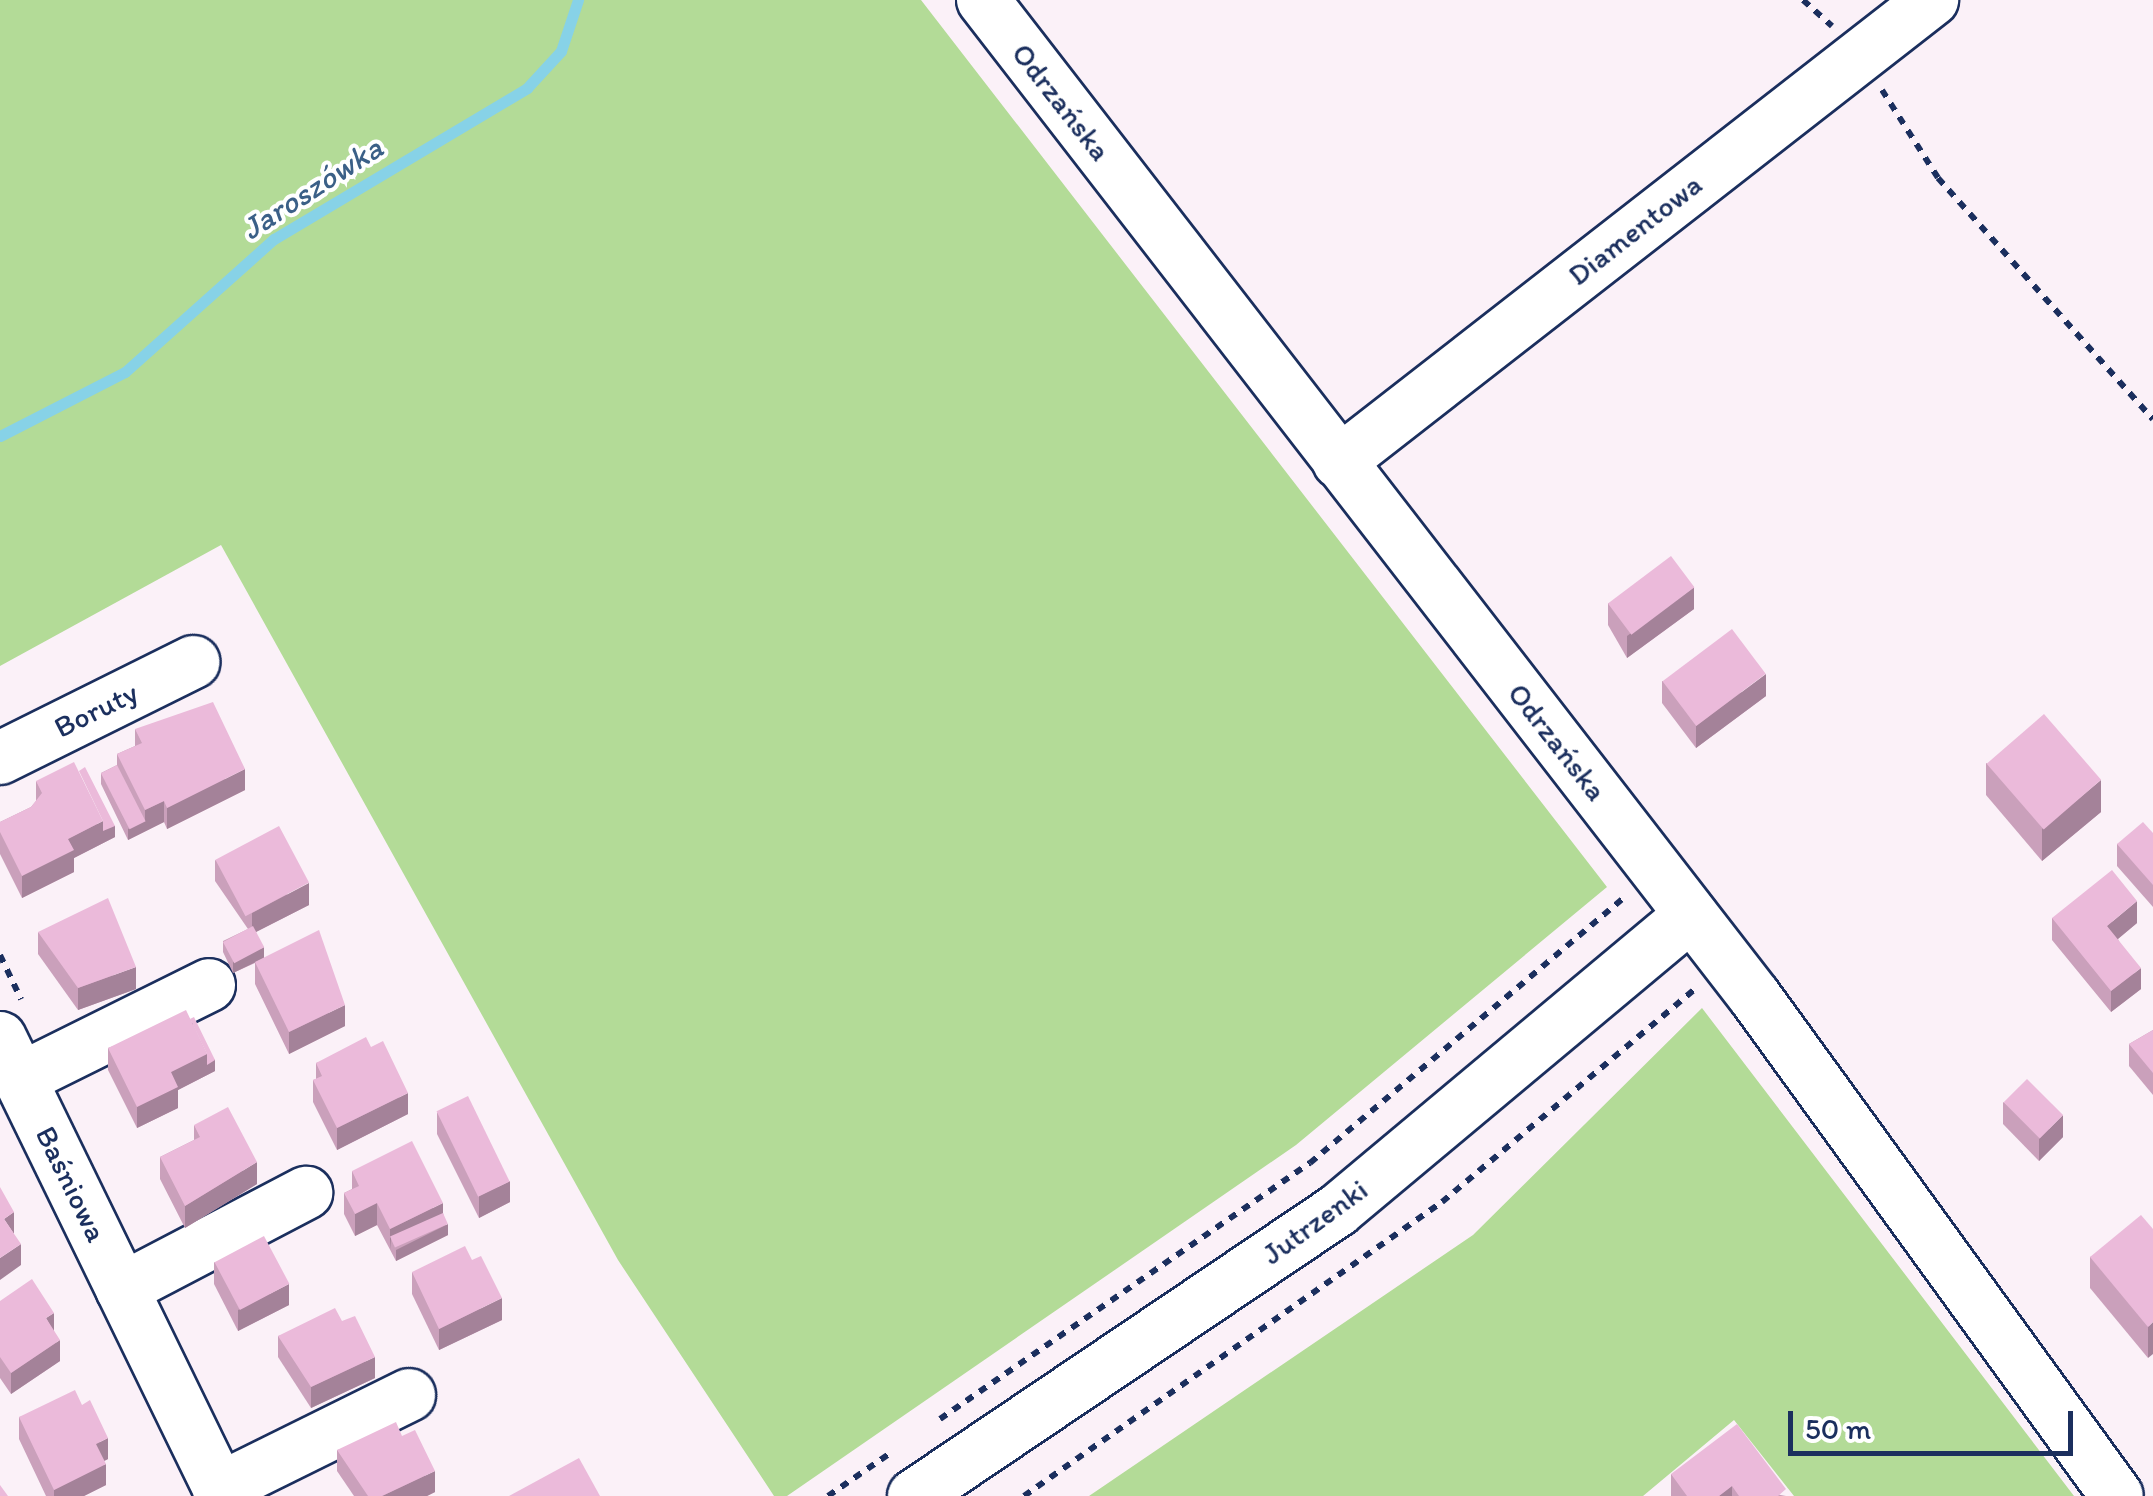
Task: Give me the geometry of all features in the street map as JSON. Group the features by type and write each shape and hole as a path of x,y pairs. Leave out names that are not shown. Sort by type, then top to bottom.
{"street":[{"name":"Odrzańska","path":"983,0 1742,980 2116,1496"},
{"name":"Diamentowa","path":"1339,462 1932,0"},
{"name":"Boruty","path":"0,758 193,662"},
{"name":"Jutrzenki","path":"904,1474 1338,1210 1692,914"},
{"name":"Baśniowa","path":"209,985 10,1059 221,1492 409,1394"},
{"path":"122,1289 306,1193"}],"path":[{"path":"1862,54 1938,178 2153,419"},
{"path":"926,1428 1310,1164 1656,869"},
{"path":"1024,1496 1442,1202 1742,980"},
{"path":"828,1496 904,1474"}],"green space":[{"path":"0,0 921,0 1607,887 1296,1145 787,1496 774,1496 618,1260 221,545 0,666"},
{"path":"1702,1008 2074,1496 1794,1496 1734,1420 1643,1496 1089,1496 1473,1235"}],"building":[{"path":"1671,556 1694,587 1631,635 1608,604"},
{"path":"1732,629 1766,674 1696,726 1663,681"},
{"path":"213,702 245,769 167,808 164,801 145,810 117,754 142,743 135,729"},
{"path":"2044,714 2101,780 2044,830 1987,764"},
{"path":"74,762 103,821 68,839 74,850 22,876 0,832 0,822 31,807 42,793 36,781"},
{"path":"117,765 146,821 130,829 101,773"},
{"path":"85,767 115,826 103,831 103,821 79,771"},
{"path":"2143,822 2153,833 2153,885 2117,844"},
{"path":"279,826 309,883 245,916 215,860"},
{"path":"2112,870 2137,901 2107,926 2141,968 2111,991 2052,918"},
{"path":"108,898 136,967 78,988 38,932"},
{"path":"253,926 264,947 234,963 223,942"},
{"path":"319,930 345,1005 289,1032 255,962"},
{"path":"186,1010 207,1054 171,1072 178,1087 137,1107 108,1048"},
{"path":"194,1017 215,1060 207,1065 207,1054 190,1019"},
{"path":"2153,1030 2153,1073 2129,1044"},
{"path":"366,1037 371,1047 383,1041 408,1093 337,1128 313,1080 322,1076 316,1063"},
{"path":"2027,1079 2063,1115 2040,1138 2004,1102"},
{"path":"468,1096 510,1181 478,1197 437,1111"},
{"path":"228,1107 257,1162 185,1206 160,1157 200,1137 194,1125"},
{"path":"412,1141 443,1203 390,1229 377,1203 355,1214 344,1193 359,1186 352,1171"},
{"path":"0,1187 14,1212 4,1219 21,1244 0,1258"},
{"path":"443,1213 448,1224 395,1248 390,1237"},
{"path":"2141,1215 2153,1229 2153,1322 2148,1327 2090,1257"},
{"path":"264,1236 289,1284 240,1310 215,1262"},
{"path":"465,1246 472,1260 481,1256 502,1298 439,1329 412,1272"},
{"path":"32,1279 54,1313 46,1318 60,1340 11,1373 0,1357 0,1301"},
{"path":"335,1308 342,1321 355,1316 375,1357 311,1387 278,1336"},
{"path":"75,1390 82,1405 90,1400 108,1438 96,1444 106,1464 54,1490 19,1417"},
{"path":"396,1422 402,1436 415,1430 435,1471 382,1496 368,1496 337,1450"},
{"path":"1737,1424 1786,1489 1778,1496 1739,1496 1732,1486 1719,1496 1687,1496 1671,1474"},
{"path":"579,1458 600,1496 509,1496"}],"waterway":[{"name":"Jaroszówka","path":"0,436 125,372 274,239 527,88 561,51 578,0"}]}
